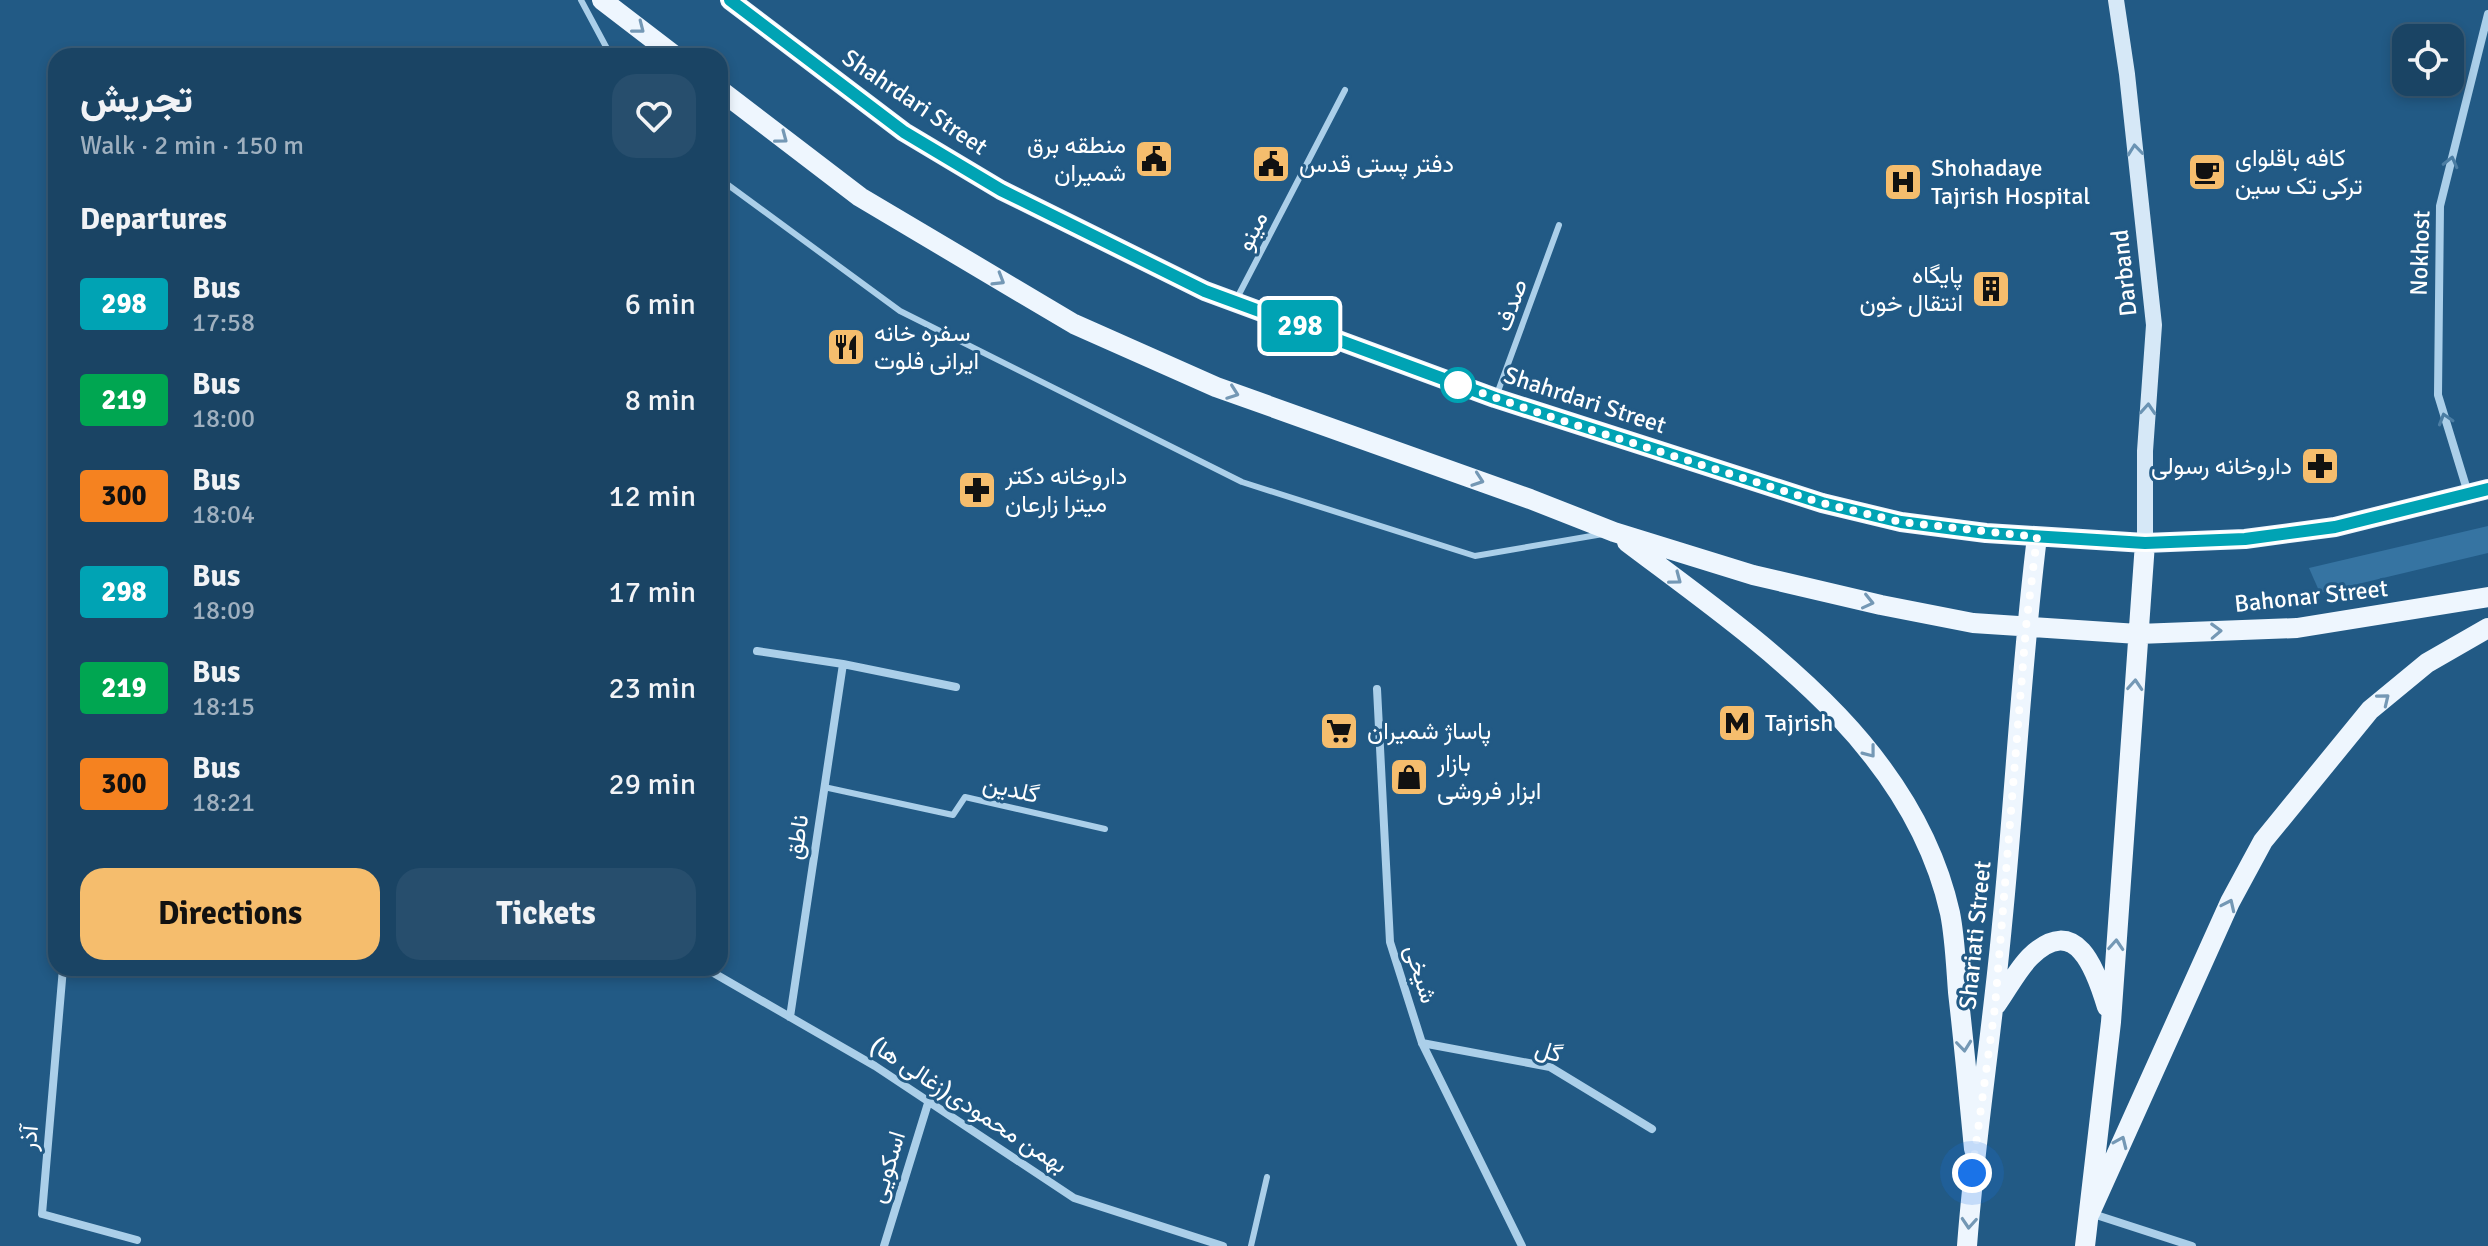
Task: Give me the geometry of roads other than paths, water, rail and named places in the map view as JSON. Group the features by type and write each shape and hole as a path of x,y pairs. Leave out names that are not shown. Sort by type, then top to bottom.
{"main road":[{"path":"602,0 665,48"},
{"name":"Shahrdari Street","path":"730,0 904,132 989,183 1205,291 1495,398 1822,503 1901,522 2037,537 2145,543"},
{"name":"Darband","path":"2116,0 2154,325 2145,451 2145,543"},
{"path":"728,96 860,197 1074,324 1216,387 1614,532 1792,584 1973,623 2026,627"},
{"path":"2085,1246 2111,1022 2145,543 2245,539 2322,529 2478,492"},
{"path":"1614,532 1781,663 1848,723 1902,792 1928,846 1950,914 1974,1149"},
{"name":"Shariati Street","path":"1967,1246 1974,1149 1995,1007 2026,627 2037,537"},
{"name":"Bahonar Street","path":"2026,627 2138,634 2297,628 2488,597"},
{"path":"2090,1213 2230,902 2263,841 2370,710 2427,663 2488,628"},
{"path":"1995,1007 2029,958 2047,945 2065,942 2084,950 2096,971 2111,1022"}],"street":[{"name":"Nokhost","path":"2478,492 2438,395 2440,206 2488,14"},
{"path":"757,651 843,664 956,687"},
{"name":"ناطق","path":"790,1017 843,664"},
{"name":"شیخی","path":"1377,689 1390,942 1422,1043 1522,1246"},
{"name":"آذر","path":"62,976 42,1214 137,1240"},
{"name":"بهمن محمودی(زغالی ها)","path":"719,976 929,1100 1074,1198 1223,1246"},
{"name":"گل","path":"1422,1043 1550,1067 1652,1129"},
{"name":"اسکویی","path":"884,1246 929,1100"},
{"path":"2090,1213 2192,1246"}],"lane":[{"path":"581,0 607,48"},
{"name":"مینو","path":"1235,302 1345,90"},
{"path":"728,185 900,311 1242,482 1475,556 1614,532"},
{"name":"صدف","path":"1495,398 1559,225"},
{"name":"گلدین","path":"824,787 953,815 965,797 1105,829"},
{"path":"1251,1246 1267,1177"}],"place":[{"name":"منطقه برق شمیران","path":"1154,159"},
{"name":"دفتر پستی قدس","path":"1271,164"},
{"name":"کافه باقلوای ترکی تک سین","path":"2207,172"},
{"name":"Shohadaye Tajrish Hospital","path":"1903,182"},
{"name":"پایگاه انتقال خون","path":"1991,289"},
{"name":"سفره خانه ایرانی فلوت","path":"846,347"},
{"name":"داروخانه رسولی","path":"2320,466"},
{"name":"داروخانه دکتر میترا زارعان","path":"977,490"},
{"name":"Tajrish","path":"1737,723"},
{"name":"پاساژ شمیران","path":"1339,731"},
{"name":"بازار ابزار فروشی","path":"1409,777"}]}
